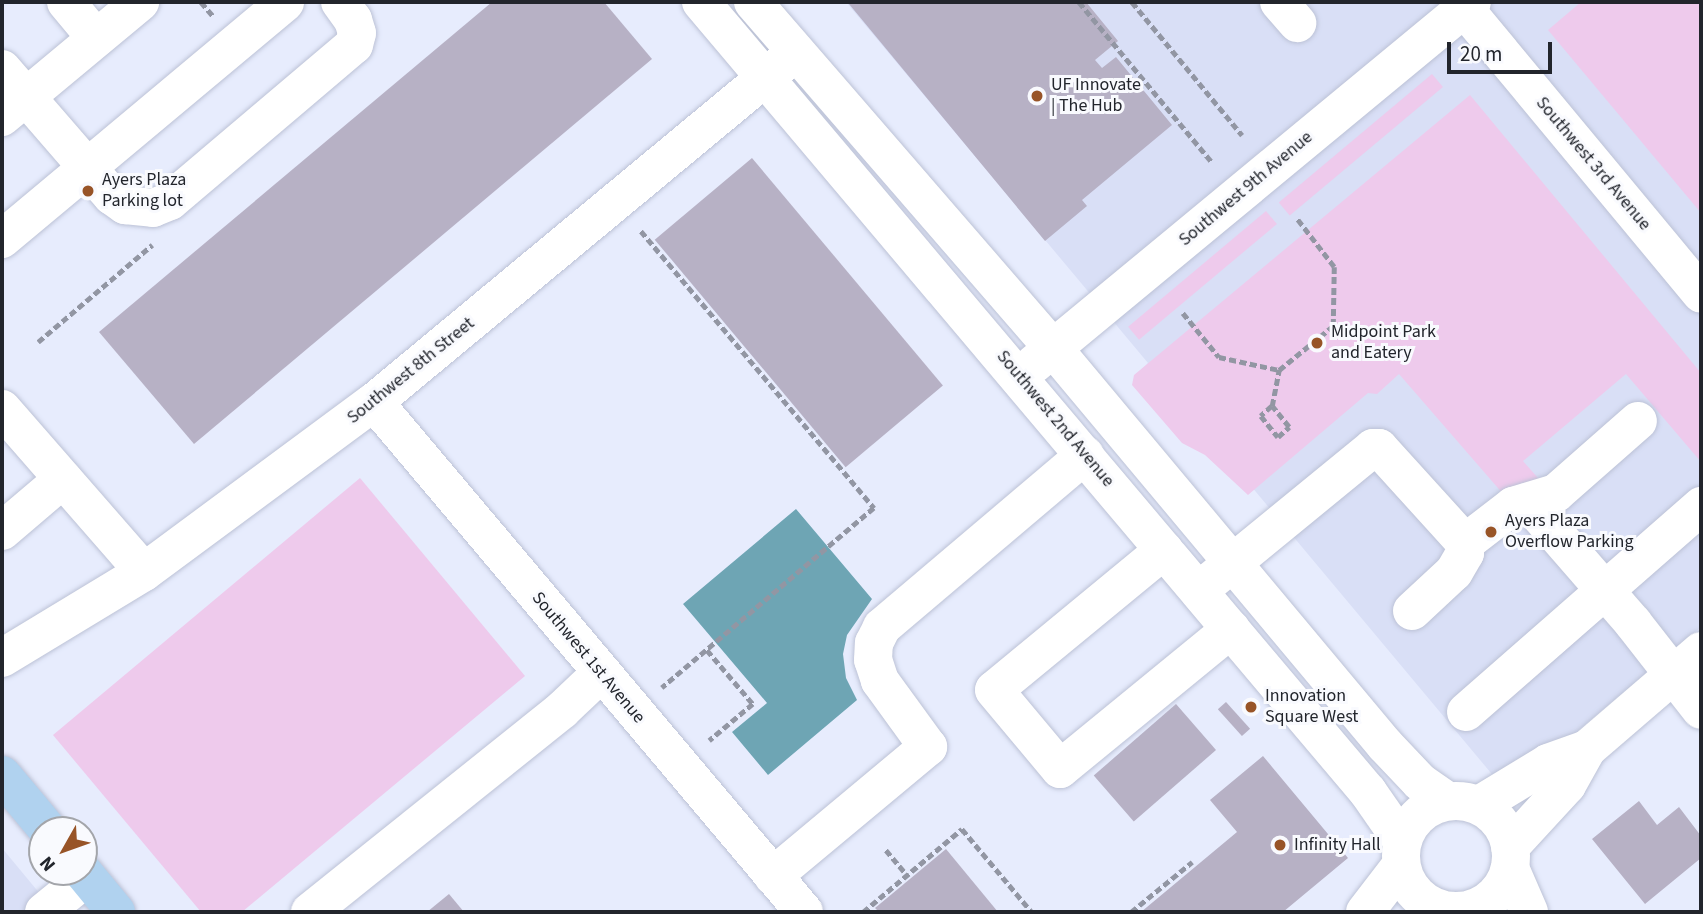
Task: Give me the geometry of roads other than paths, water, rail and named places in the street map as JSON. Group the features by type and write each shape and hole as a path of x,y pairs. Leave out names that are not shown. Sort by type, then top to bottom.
{"main road":[{"path":"2,775 36,816"},
{"path":"95,886 116,912"}],"street":[{"path":"66,2 96,38"},
{"path":"140,2 96,38 10,94 125,205 153,208 170,201 354,45 357,33 353,20 340,2"},
{"path":"2,239 285,2"},
{"name":"Southwest 2nd Avenue","path":"701,2 1368,792 1401,853"},
{"path":"753,2 1053,348 1385,745 1420,782 1496,818 1506,832 1510,857 1529,912"},
{"name":"Southwest 3rd Avenue","path":"1465,4 1701,294"},
{"name":"Southwest 9th Avenue","path":"1019,376 1465,4"},
{"name":"Southwest 8th Street","path":"2,658 144,572 374,402 767,78 796,51"},
{"name":"Southwest 1st Avenue","path":"374,402 600,674 773,876 799,911"},
{"path":"2,409 144,572"},
{"path":"1465,543 1513,506 1556,493 1638,421"},
{"path":"1198,590 1373,448 1380,448 1465,543 1465,553 1454,572 1412,611"},
{"path":"773,876 928,747 880,681 873,660 874,643 882,627 1085,455"},
{"path":"2,531 63,480"},
{"path":"1528,502 1605,590 1701,710"},
{"path":"1466,712 1701,506"},
{"path":"1164,550 994,690 1060,769 1231,629"},
{"path":"1365,912 1401,853 1419,813 1463,803 1587,749 1701,651"},
{"path":"310,912 525,739 600,674"},
{"path":"1401,853 1411,889 1449,911 1488,901 1504,883 1510,857 1567,785 1587,749"},
{"path":"44,912 72,886"}],"place":[{"name":"UF Innovate | The Hub","path":"1037,96"},
{"name":"Ayers Plaza Parking lot","path":"88,191"},
{"name":"Midpoint Park and Eatery","path":"1317,343"},
{"name":"Ayers Plaza Overflow Parking","path":"1491,532"},
{"name":"Innovation Square West","path":"1251,707"},
{"name":"Infinity Hall","path":"1280,845"}]}
